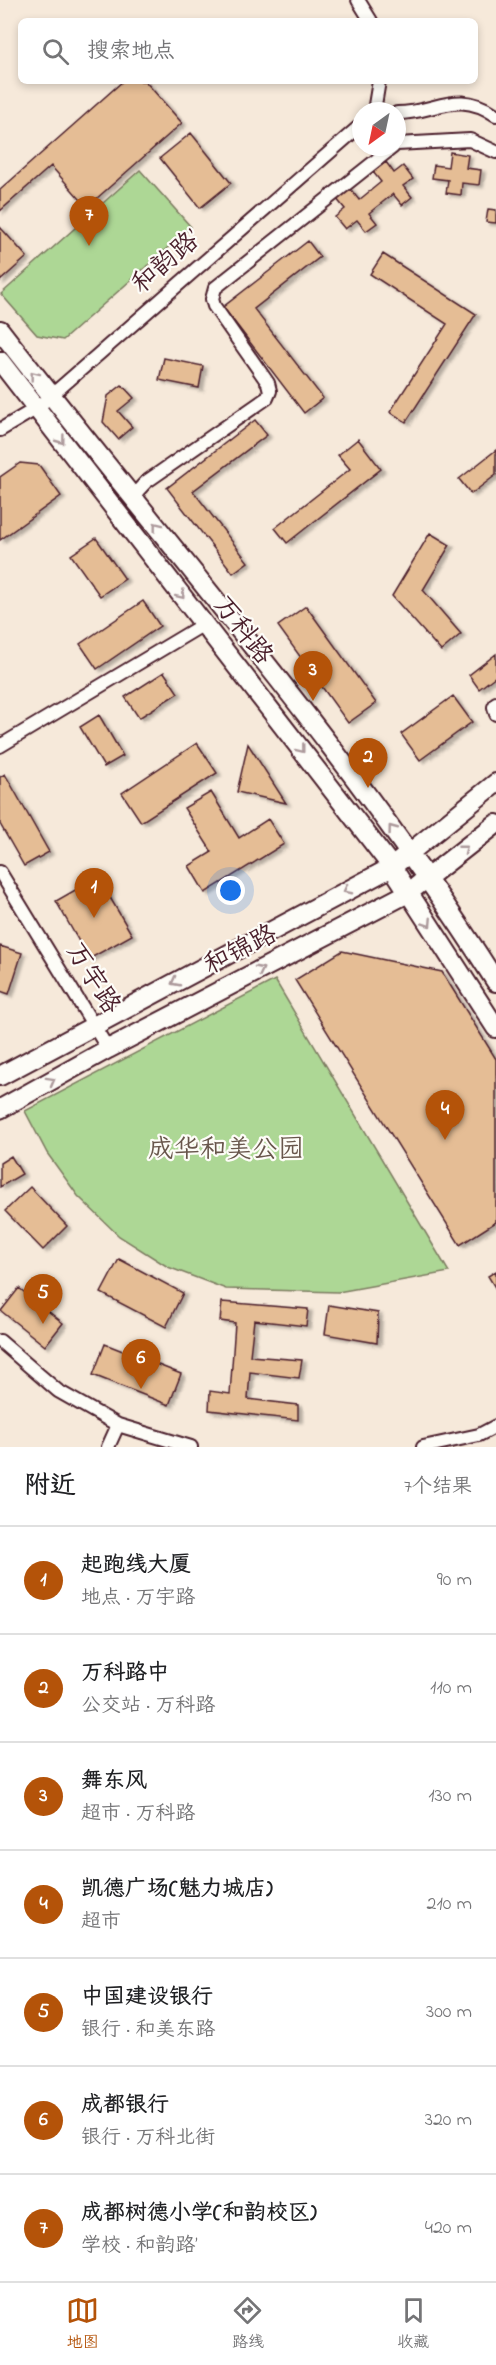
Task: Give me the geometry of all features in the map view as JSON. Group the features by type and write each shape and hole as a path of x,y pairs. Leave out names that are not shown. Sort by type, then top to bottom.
{"main road":[{"name":"万科路","path":"0,330 44,402 204,624 392,867 496,1028"},
{"name":"万科路","path":"0,361 44,402 132,495 410,852 496,982"},
{"path":"0,1076 392,867 496,783"},
{"name":"和锦路","path":"0,1109 108,1049 408,893 496,824"}],"street":[{"path":"358,0 369,18"},
{"path":"376,102 378,84"},
{"path":"406,111 452,102 474,103 496,115"},
{"name":"和韵路’","path":"0,430 44,402 352,132"},
{"path":"406,144 470,140 496,152"},
{"path":"132,495 146,482 267,398 270,391 268,383 214,306 215,288 382,156"},
{"path":"0,746 204,624"},
{"path":"496,703 494,707 496,714"},
{"name":"万宇路","path":"0,872 108,1049"},
{"path":"0,1341 58,1391 118,1425 191,1447"},
{"path":"108,1447 118,1425"},
{"path":"423,1447 478,1436 496,1426"}],"green space":[{"path":"140,170 191,227 63,340 37,335 1,294"},
{"name":"成华和美公园","path":"275,980 449,1272 338,1292 226,1289 168,1267 119,1236 78,1196 47,1153 25,1111"}],"building":[{"path":"120,84 148,84 182,123 87,207 51,166 0,211 0,190"},
{"path":"191,133 231,183 200,208 160,158"},
{"path":"450,152 468,155 466,168 481,170 479,185 462,183 461,195 446,193 448,180 432,178 434,165 448,167"},
{"path":"386,162 394,173 403,166 413,179 403,186 412,197 402,205 393,194 369,213 377,223 366,231 357,220 345,229 335,217 345,209 336,198 349,187 359,200 381,182 373,172"},
{"path":"488,209 496,210 496,223 486,222"},
{"path":"0,227 27,257 0,281"},
{"path":"308,241 320,257 254,309 323,398 304,413 223,307"},
{"path":"383,254 476,314 406,422 390,412 447,324 370,274"},
{"path":"164,358 203,366 199,388 159,380"},
{"path":"122,385 134,398 118,411 132,427 118,439 103,422 108,396"},
{"path":"255,420 267,435 193,491 248,562 233,573 167,488"},
{"path":"358,439 381,469 287,543 275,528 350,469 338,455"},
{"path":"496,450 496,475 471,494 459,479"},
{"path":"20,463 39,465 61,496 0,540 0,477"},
{"path":"430,533 450,545 423,590 461,634 441,651 392,596"},
{"path":"96,538 125,579 100,596 71,555"},
{"path":"143,601 160,626 97,669 80,644"},
{"path":"306,606 376,703 348,723 278,626"},
{"path":"496,654 496,676 479,689 469,675"},
{"path":"164,672 178,693 139,718 125,697"},
{"path":"453,696 472,722 420,760 401,734"},
{"path":"99,715 123,756 104,767 80,727"},
{"path":"197,743 217,773 141,822 122,793"},
{"path":"248,744 286,803 237,792"},
{"path":"5,774 49,852 24,866 0,824 0,777"},
{"path":"211,792 239,838 268,819 284,844 205,893 189,866 212,852 184,808"},
{"path":"98,877 132,935 89,959 56,901"},
{"path":"0,946 22,953 9,994 0,991"},
{"path":"342,951 442,972 496,1059 496,1222 460,1245 295,980"},
{"path":"11,1156 22,1174 0,1187 0,1163"},
{"path":"30,1187 67,1226 43,1250 5,1211"},
{"path":"119,1259 183,1293 166,1327 101,1293"},
{"path":"496,1271 496,1289 488,1276"},
{"path":"19,1288 63,1323 45,1346 1,1311"},
{"path":"222,1302 308,1309 306,1326 254,1320 250,1356 302,1360 299,1378 250,1372 248,1399 298,1405 298,1420 209,1410 210,1391 230,1394 235,1323 220,1321"},
{"path":"329,1305 378,1313 377,1343 325,1334"},
{"path":"105,1344 181,1374 169,1405 93,1375"}],"place":[{"name":"成都树德小学(和韵校区)","path":"89,246"},
{"name":"舞东风","path":"313,701"},
{"name":"万科路中","path":"368,788"},
{"name":"起跑线大厦","path":"94,918"},
{"name":"凯德广场(魅力城店)","path":"445,1140"},
{"name":"中国建设银行","path":"43,1324"},
{"name":"成都银行","path":"141,1389"}]}
